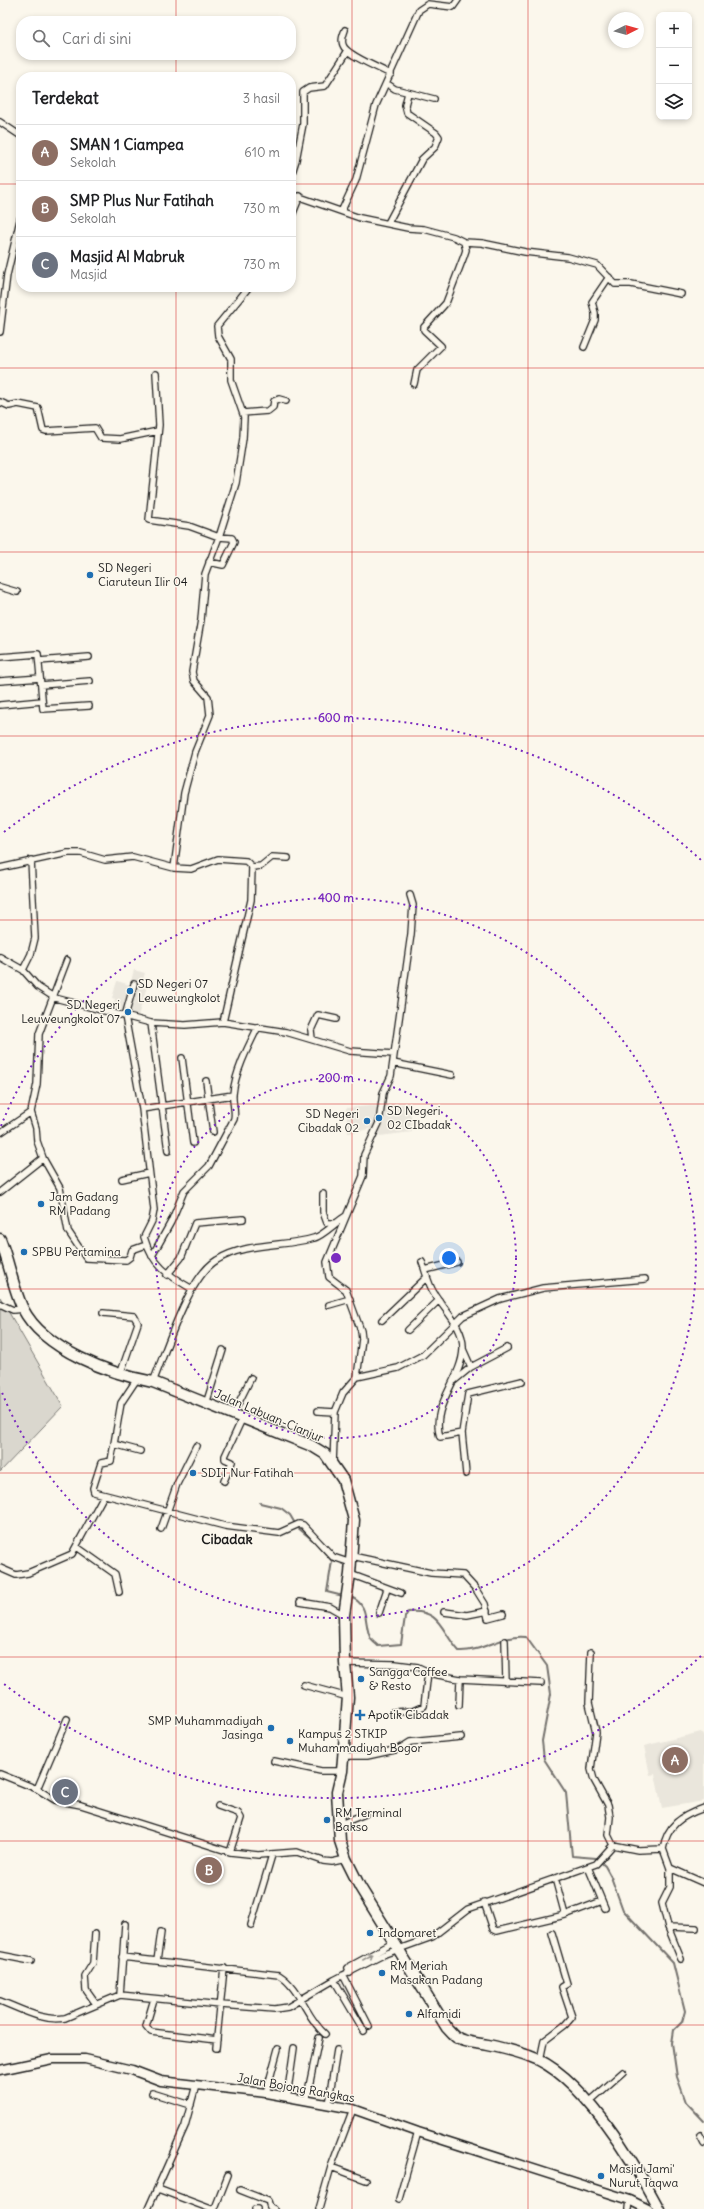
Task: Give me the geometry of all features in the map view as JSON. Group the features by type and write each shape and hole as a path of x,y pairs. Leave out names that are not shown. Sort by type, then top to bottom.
{"highway":[{"name":"Jalan Labuan-Cianjur","path":"0,1239 24,1309 59,1348 92,1363 121,1372 137,1379 153,1382 312,1446 325,1454 333,1464 342,1480 354,1520 350,1574 344,1615 344,1663 348,1697 342,1771 337,1792 340,1841 346,1860 396,1946 447,2028 456,2037 467,2042 529,2056 540,2060 562,2075 605,2121 625,2150 659,2209"}],"main road":[{"name":"Jalan Bojong Rangkas","path":"0,2070 52,2059 85,2059 132,2070 161,2081 266,2093 353,2109 418,2132 630,2200 648,2209"}],"street":[{"path":"342,210 354,186 374,112 421,7 428,4 450,8 456,5 458,0"},
{"path":"345,30 342,43 348,52 391,74"},
{"path":"296,159 303,124 303,92 309,88 325,86 348,52"},
{"path":"386,84 408,93 434,99"},
{"path":"388,223 422,159 435,147 439,137 436,133 407,113 405,105 408,93"},
{"path":"0,122 16,133"},
{"path":"296,195 342,210 360,218 424,229 454,237 464,242 482,243 525,252 568,258 597,265 615,284 631,284 681,294"},
{"path":"296,206 300,196"},
{"path":"0,332 7,276 16,237"},
{"path":"414,384 417,370 442,346 424,330 424,327 446,303 466,250 464,242"},
{"path":"584,347 595,320 596,312 592,302 609,277"},
{"path":"174,868 184,793 196,752 210,715 208,697 194,681 192,672 201,620 205,574 219,537 236,483 243,438 243,413 231,380 231,359 218,336 217,326 245,292"},
{"path":"156,373 159,391 158,431 149,520 189,526 219,537 232,538 234,542 223,565 209,562"},
{"path":"243,413 268,411 273,407 274,401 279,399 286,401"},
{"path":"0,402 9,406 18,404 38,408 43,430 46,431 95,428 101,438 120,439 158,431"},
{"path":"0,587 17,592"},
{"path":"0,657 38,654 43,710 89,706"},
{"path":"39,661 89,657"},
{"path":"0,681 40,678"},
{"path":"41,685 90,681"},
{"path":"0,705 42,701"},
{"path":"0,868 68,853 81,853 105,860 133,857 174,868 191,869 218,859 246,861 252,867 251,900 223,1022"},
{"path":"252,867 261,866 272,857 288,858"},
{"path":"23,970 31,954 35,938 31,860"},
{"path":"333,1464 335,1412 343,1393 357,1377 362,1339 346,1290 329,1276 327,1267 329,1256 363,1176 364,1154 379,1123 383,1093 391,1076 411,934 413,905 410,895"},
{"path":"0,957 23,970 38,987 55,998 151,1023 185,1025 223,1022 258,1026 312,1039 350,1051 394,1054"},
{"path":"67,960 55,998 40,1034 37,1084 31,1112 36,1128 36,1141 43,1158 60,1188 68,1231 86,1258 126,1260 130,1256 132,1250 146,1245"},
{"path":"134,984 125,1016 142,1109 154,1210 152,1221 145,1232 144,1237 146,1245 152,1256 167,1275 192,1289"},
{"path":"312,1039 311,1030 318,1015 336,1019"},
{"path":"151,1023 168,1151"},
{"path":"152,1256 171,1222 184,1191 209,1166 234,1119 236,1111 233,1095 248,1046 258,1026"},
{"path":"182,1058 193,1143"},
{"path":"393,1063 452,1076"},
{"path":"206,1081 210,1098 213,1132"},
{"path":"142,1109 233,1095"},
{"path":"0,1133 31,1112"},
{"path":"0,1192 43,1158"},
{"path":"122,1179 149,1173"},
{"path":"323,1194 326,1224 334,1223"},
{"path":"153,1382 192,1289 209,1266 224,1256 261,1245 316,1238 334,1223 346,1216"},
{"path":"167,1275 181,1258 194,1223 243,1219"},
{"path":"422,1262 427,1277 439,1300 462,1335 463,1349 461,1363 440,1414 438,1432 440,1437 462,1433"},
{"path":"425,1270 457,1262"},
{"path":"382,1320 427,1277"},
{"path":"357,1377 398,1368 423,1355 463,1316 500,1299 543,1288 645,1279"},
{"path":"330,1305 350,1299"},
{"path":"408,1330 439,1300"},
{"path":"0,1304 13,1310 24,1309"},
{"path":"103,1313 134,1316 138,1323 121,1372"},
{"path":"452,1382 471,1366 506,1348"},
{"path":"463,1349 471,1366"},
{"path":"206,1404 223,1350"},
{"path":"224,1481 232,1462 225,1459 225,1456 251,1378"},
{"path":"137,1379 121,1403 111,1461 101,1463 93,1488 94,1492 168,1513 225,1526 279,1533 296,1525 308,1529 333,1557 431,1573 463,1575 475,1588 490,1619 503,1614"},
{"path":"466,1474 462,1433 468,1394 522,1381"},
{"path":"318,1411 335,1412"},
{"path":"114,1444 140,1451"},
{"path":"161,1530 177,1484 196,1446"},
{"path":"0,1568 16,1575 28,1573 72,1554 104,1495"},
{"path":"76,1547 115,1574 119,1592"},
{"path":"350,1574 387,1589 401,1592"},
{"path":"379,1613 387,1589"},
{"path":"300,1602 330,1607 344,1615"},
{"path":"444,1612 468,1615 487,1611"},
{"path":"505,1641 506,1682"},
{"path":"591,1652 589,1703 596,1732 591,1769 594,1780 608,1805 610,1817 608,1835 613,1845"},
{"path":"344,1663 395,1664 418,1667 428,1672 460,1679 541,1683"},
{"path":"393,1712 413,1711 424,1706 428,1672"},
{"path":"459,1705 460,1679"},
{"path":"304,1686 348,1697"},
{"path":"37,1789 67,1719"},
{"path":"343,1756 367,1756 396,1749 410,1742 461,1737"},
{"path":"274,1761 321,1771 342,1771"},
{"path":"0,1774 37,1789 56,1800 81,1805 230,1852 250,1855 272,1855 297,1852 323,1861 332,1862 346,1860"},
{"path":"218,1806 238,1813 241,1818 230,1852"},
{"path":"681,1959 668,1927 662,1903 663,1898 670,1887 670,1868 663,1849 670,1828 686,1816 704,1808"},
{"path":"338,1825 365,1814"},
{"path":"613,1845 638,1850 663,1849"},
{"path":"0,2001 38,2016 56,2020 65,2018 120,1995 221,2006 282,2009 302,2000 343,1975 350,1973 347,1968 396,1946 432,1937 468,1909 484,1902 588,1868 599,1862 613,1845"},
{"path":"251,1925 272,1855"},
{"path":"588,1868 605,1908"},
{"path":"670,1868 704,1883"},
{"path":"555,1878 565,1915"},
{"path":"484,1902 495,1930 565,1915 602,1901"},
{"path":"120,1995 125,1924"},
{"path":"668,1927 696,1928"},
{"path":"157,1961 161,1932"},
{"path":"540,2060 544,2041 572,2017 562,1987 567,1984 552,1933"},
{"path":"95,1934 93,1963 85,1976 86,1990 96,2004"},
{"path":"0,1955 31,1961"},
{"path":"122,1957 279,1975 302,2000 319,2029 325,2034"},
{"path":"216,2048 224,1968"},
{"path":"343,1975 369,2026"},
{"path":"334,1980 364,2031"},
{"path":"154,1999 146,2026 147,2030 151,2032 217,2040"},
{"path":"306,2101 319,2038"},
{"path":"287,2097 294,2048"},
{"path":"266,2093 278,2050"},
{"path":"328,2105 337,2050"},
{"path":"588,2103 623,2072"},
{"path":"148,2209 185,2126 196,2085"},
{"path":"152,2093 191,2106"},
{"path":"319,2209 331,2167 353,2109"},
{"path":"399,2199 418,2132"},
{"path":"700,2135 704,2143"},
{"path":"331,2167 366,2180"},
{"path":"158,2189 211,2209 215,2208 228,2175"},
{"path":"240,2190 268,2201 270,2207 274,2209"},
{"path":"629,2209 630,2200"}],"shaded area":[{"name":"SD Negeri 07 Leuweungkolot","path":"134,970 145,973 142,982 148,983 138,1016 112,1008 115,999 112,998 117,981 130,985"},
{"name":"SD Negeri 02 CIbadak","path":"410,1103 412,1132 380,1136 376,1128 348,1133 346,1108"},
{"path":"0,1297 63,1406 0,1472"},
{"path":"701,1732 704,1736 704,1801 662,1808 655,1774 650,1775 644,1746"}],"waterway":[{"path":"260,1503 281,1508 290,1515 297,1527 315,1542 332,1561 327,1592 343,1596"},
{"path":"350,1597 357,1600 364,1610 369,1634 378,1646 401,1644 405,1617 408,1612 419,1612 428,1614 434,1618 459,1651 476,1649 509,1638 526,1637 547,1666 551,1694 542,1741 544,1759 566,1793 572,1856 596,1858 605,1866 611,1877 623,1910 673,1963 685,2011 682,2022 674,2030 672,2043 677,2077 686,2102 704,2121"}],"place":[{"name":"SD Negeri Ciaruteun Ilir 04","path":"90,575"},
{"name":"SD Negeri 07 Leuweungkolot","path":"130,991"},
{"name":"SD Negeri Leuweungkolot 07","path":"128,1012"},
{"name":"SD Negeri 02 CIbadak","path":"379,1118"},
{"name":"SD Negeri Cibadak 02","path":"367,1121"},
{"name":"Jam Gadang RM Padang","path":"41,1204"},
{"name":"SPBU Pertamina","path":"24,1252"},
{"name":"SDIT Nur Fatihah","path":"193,1473"},
{"name":"Sangga Coffee & Resto","path":"361,1679"},
{"name":"Apotik Cibadak","path":"360,1715"},
{"name":"SMP Muhammadiyah Jasinga","path":"271,1728"},
{"name":"Kampus 2 STKIP Muhammadiyah Bogor","path":"290,1741"},
{"name":"SMAN 1 Ciampea","path":"675,1760"},
{"name":"Masjid Al Mabruk","path":"65,1792"},
{"name":"RM Terminal Bakso","path":"327,1820"},
{"name":"SMP Plus Nur Fatihah","path":"209,1870"},
{"name":"Indomaret","path":"370,1933"},
{"name":"RM Meriah Masakan Padang","path":"382,1973"},
{"name":"Alfamidi","path":"409,2014"},
{"name":"Masjid Jami' Nurut Taqwa","path":"601,2176"}],"district":[{"name":"Cibadak","path":"227,1539"}]}
